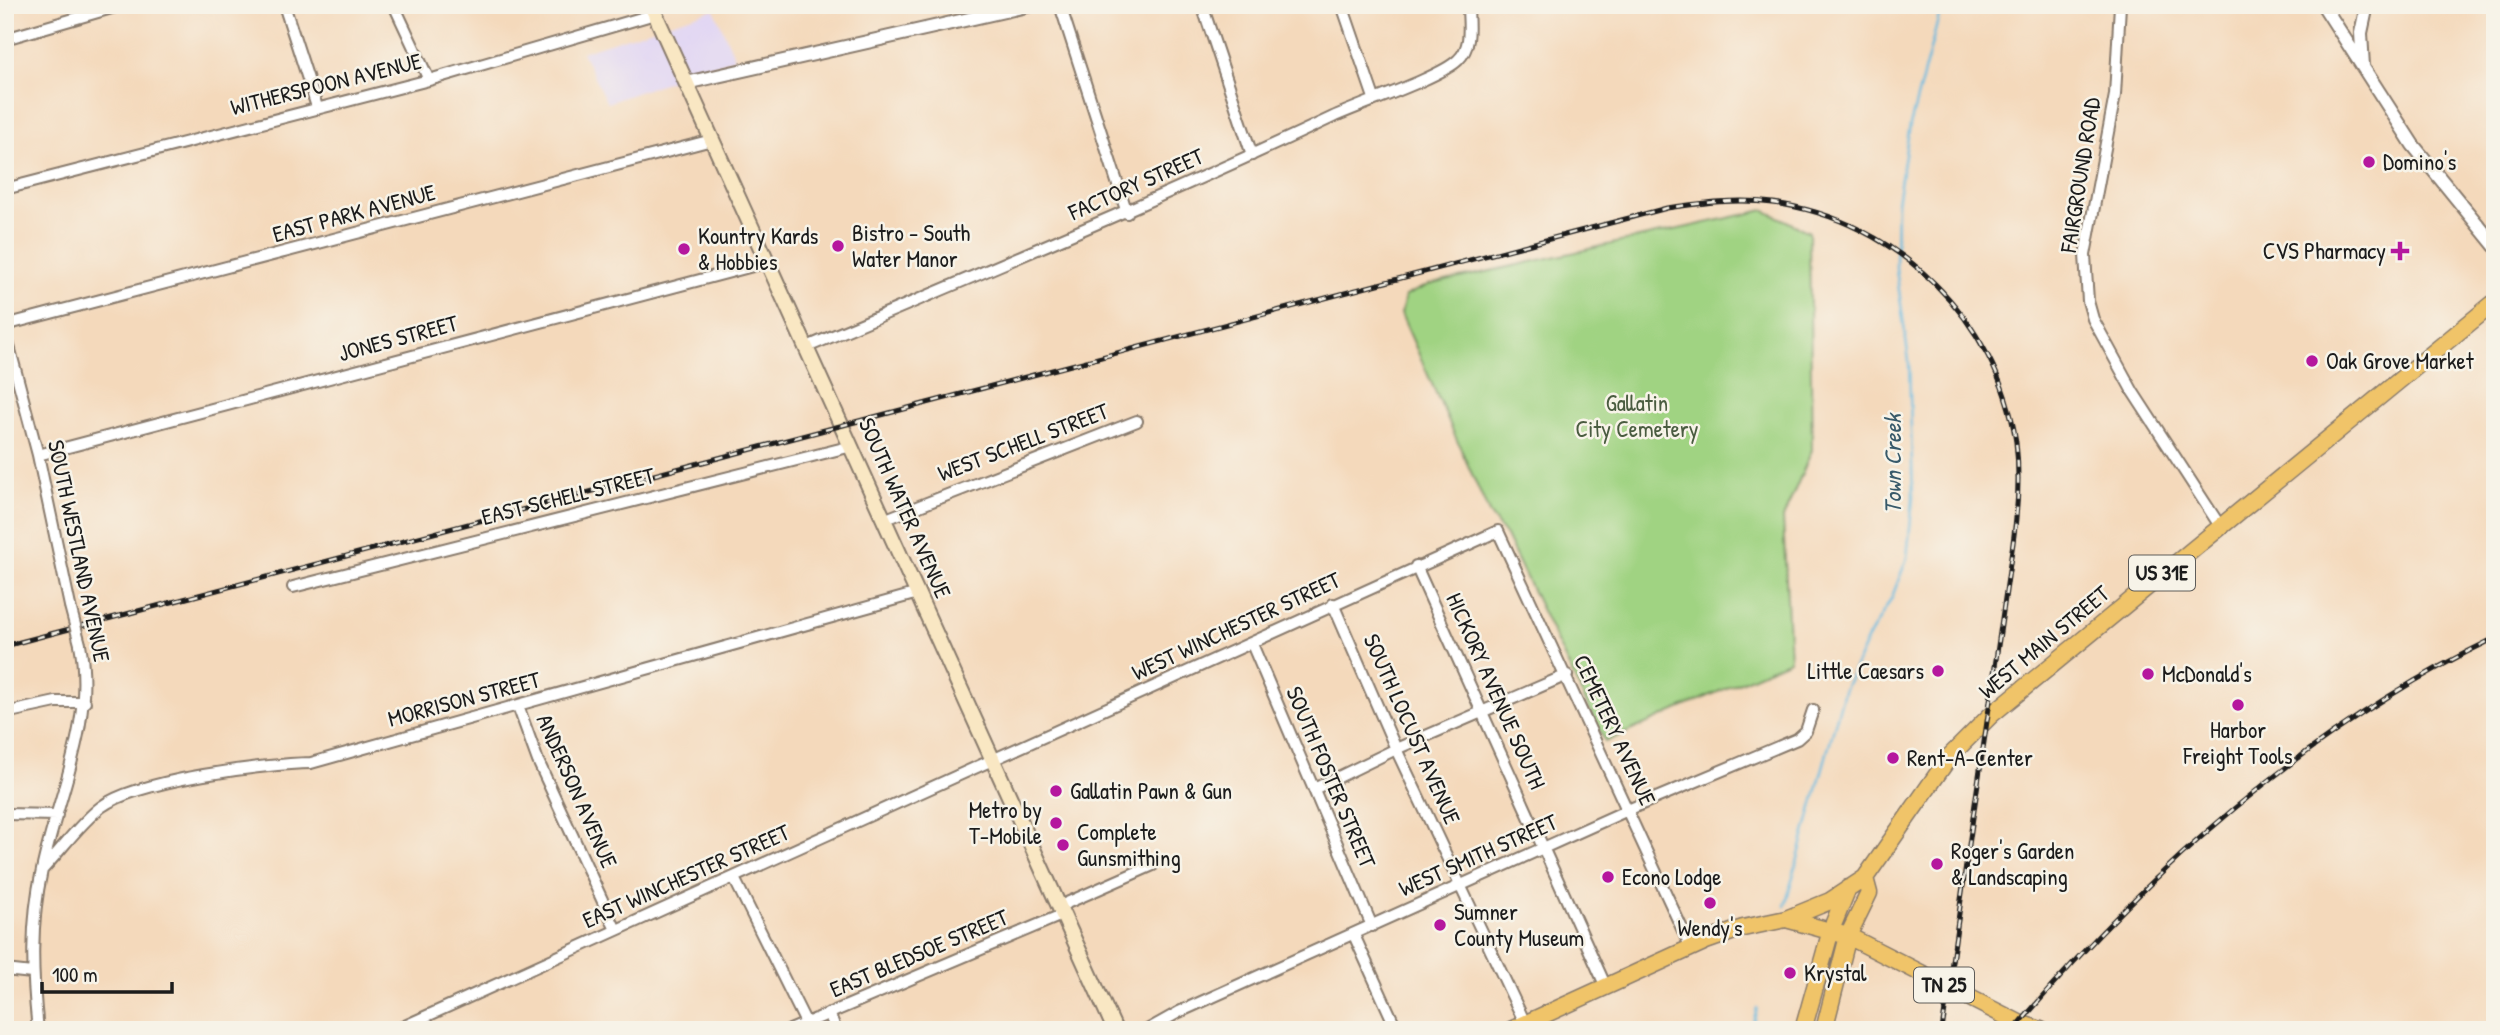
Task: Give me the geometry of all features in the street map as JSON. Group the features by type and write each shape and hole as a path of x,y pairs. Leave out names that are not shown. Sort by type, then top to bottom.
{"main road":[{"name":"SOUTH WATER AVENUE","path":"653,9 1115,1030"},
{"name":"WEST MAIN STREET","path":"1865,878 1958,745 2220,526 2495,302"},
{"path":"1786,919 1830,901 1849,885 1865,878"},
{"name":"US 31E","path":"1824,1030 1849,936 1869,893 1865,878"},
{"path":"1803,1030 1831,930 1849,885"},
{"name":"TN 25","path":"1521,1027 1691,948 1743,928 1786,919 1849,936 2019,1023 2041,1030"}],"street":[{"path":"5,39 122,5"},
{"path":"284,5 317,107"},
{"path":"394,5 429,80"},
{"path":"686,83 1031,5"},
{"path":"1060,5 1127,213"},
{"path":"1202,5 1252,155"},
{"path":"1342,5 1374,98"},
{"name":"FACTORY STREET","path":"807,347 1127,213 1374,98 1450,68 1461,58 1469,43 1468,5"},
{"name":"FAIRGROUND ROAD","path":"2120,5 2115,95 2085,255 2088,301 2095,323 2133,391 2220,526"},
{"path":"2323,5 2413,145 2495,246"},
{"path":"2362,66 2361,33 2367,5"},
{"name":"WITHERSPOON AVENUE","path":"5,190 429,80 653,9"},
{"name":"EAST PARK AVENUE","path":"5,328 712,140"},
{"name":"JONES STREET","path":"38,455 768,262"},
{"name":"SOUTH WESTLAND AVENUE","path":"5,328 38,455 80,645 85,702 42,870 35,912 32,973 38,1030"},
{"name":"WEST SCHELL STREET","path":"886,519 1137,421"},
{"name":"EAST SCHELL STREET","path":"293,587 852,446"},
{"name":"WEST WINCHESTER STREET","path":"993,761 1497,531"},
{"name":"CEMETERY AVENUE","path":"1497,531 1630,809 1691,948"},
{"name":"HICKORY AVENUE SOUTH","path":"1416,566 1606,987"},
{"name":"MORRISON STREET","path":"42,870 102,807 131,794 168,783 261,766 311,763 918,593"},
{"name":"SOUTH LOCUST AVENUE","path":"1333,604 1396,749 1461,886 1521,1027"},
{"name":"SOUTH FOSTER STREET","path":"1252,644 1371,926"},
{"path":"1314,789 1396,749 1567,675"},
{"path":"5,713 57,702 85,702"},
{"name":"ANDERSON AVENUE","path":"518,706 538,761 616,930"},
{"name":"WEST SMITH STREET","path":"1147,1030 1630,809 1797,739 1806,731 1813,710"},
{"name":"EAST WINCHESTER STREET","path":"396,1030 415,1026 616,930 993,761"},
{"path":"5,814 57,815"},
{"name":"EAST BLEDSOE STREET","path":"790,1030 1062,910 1153,865"},
{"path":"734,878 806,1023"},
{"path":"1353,935 1397,1030"},
{"path":"5,970 32,973"},
{"path":"829,1013 836,1030"}],"shaded area":[{"path":"714,9 735,58 607,103 582,52"}],"green space":[{"name":"Gallatin City Cemetery","path":"1764,210 1809,232 1812,450 1783,518 1790,660 1605,742 1506,536 1490,515 1401,314 1405,296 1428,285"}],"waterway":[{"name":"Town Creek","path":"1785,906 1844,691 1867,640 1892,597 1907,558 1913,498 1909,361 1896,269 1897,202 1910,125 1942,5"},
{"name":"Town Creek","path":"1751,1030 1757,1008"}],"railway":[{"path":"5,646 1667,208 1733,201 1773,203 1818,213 1860,230 1899,253 1934,283 1964,317 1988,355 2005,397 2016,442 2018,480 2015,530 1942,1030"},
{"path":"2014,1030 2119,915 2234,809 2295,760 2360,715 2426,674 2495,638"}],"place":[{"name":"Domino's","path":"2369,162"},
{"name":"Bistro - South Water Manor","path":"838,246"},
{"name":"Kountry Kards & Hobbies","path":"684,249"},
{"name":"CVS Pharmacy","path":"2400,251"},
{"name":"Oak Grove Market","path":"2312,361"},
{"name":"Little Caesars","path":"1938,671"},
{"name":"McDonald's","path":"2148,674"},
{"name":"Harbor Freight Tools","path":"2238,705"},
{"name":"Rent-A-Center","path":"1893,758"},
{"name":"Gallatin Pawn & Gun","path":"1056,791"},
{"name":"Metro by T-Mobile","path":"1056,823"},
{"name":"Complete Gunsmithing","path":"1063,845"},
{"name":"Roger's Garden & Landscaping","path":"1937,864"},
{"name":"Econo Lodge","path":"1608,877"},
{"name":"Wendy's","path":"1710,903"},
{"name":"Sumner County Museum","path":"1440,925"},
{"name":"Krystal","path":"1790,973"}]}
